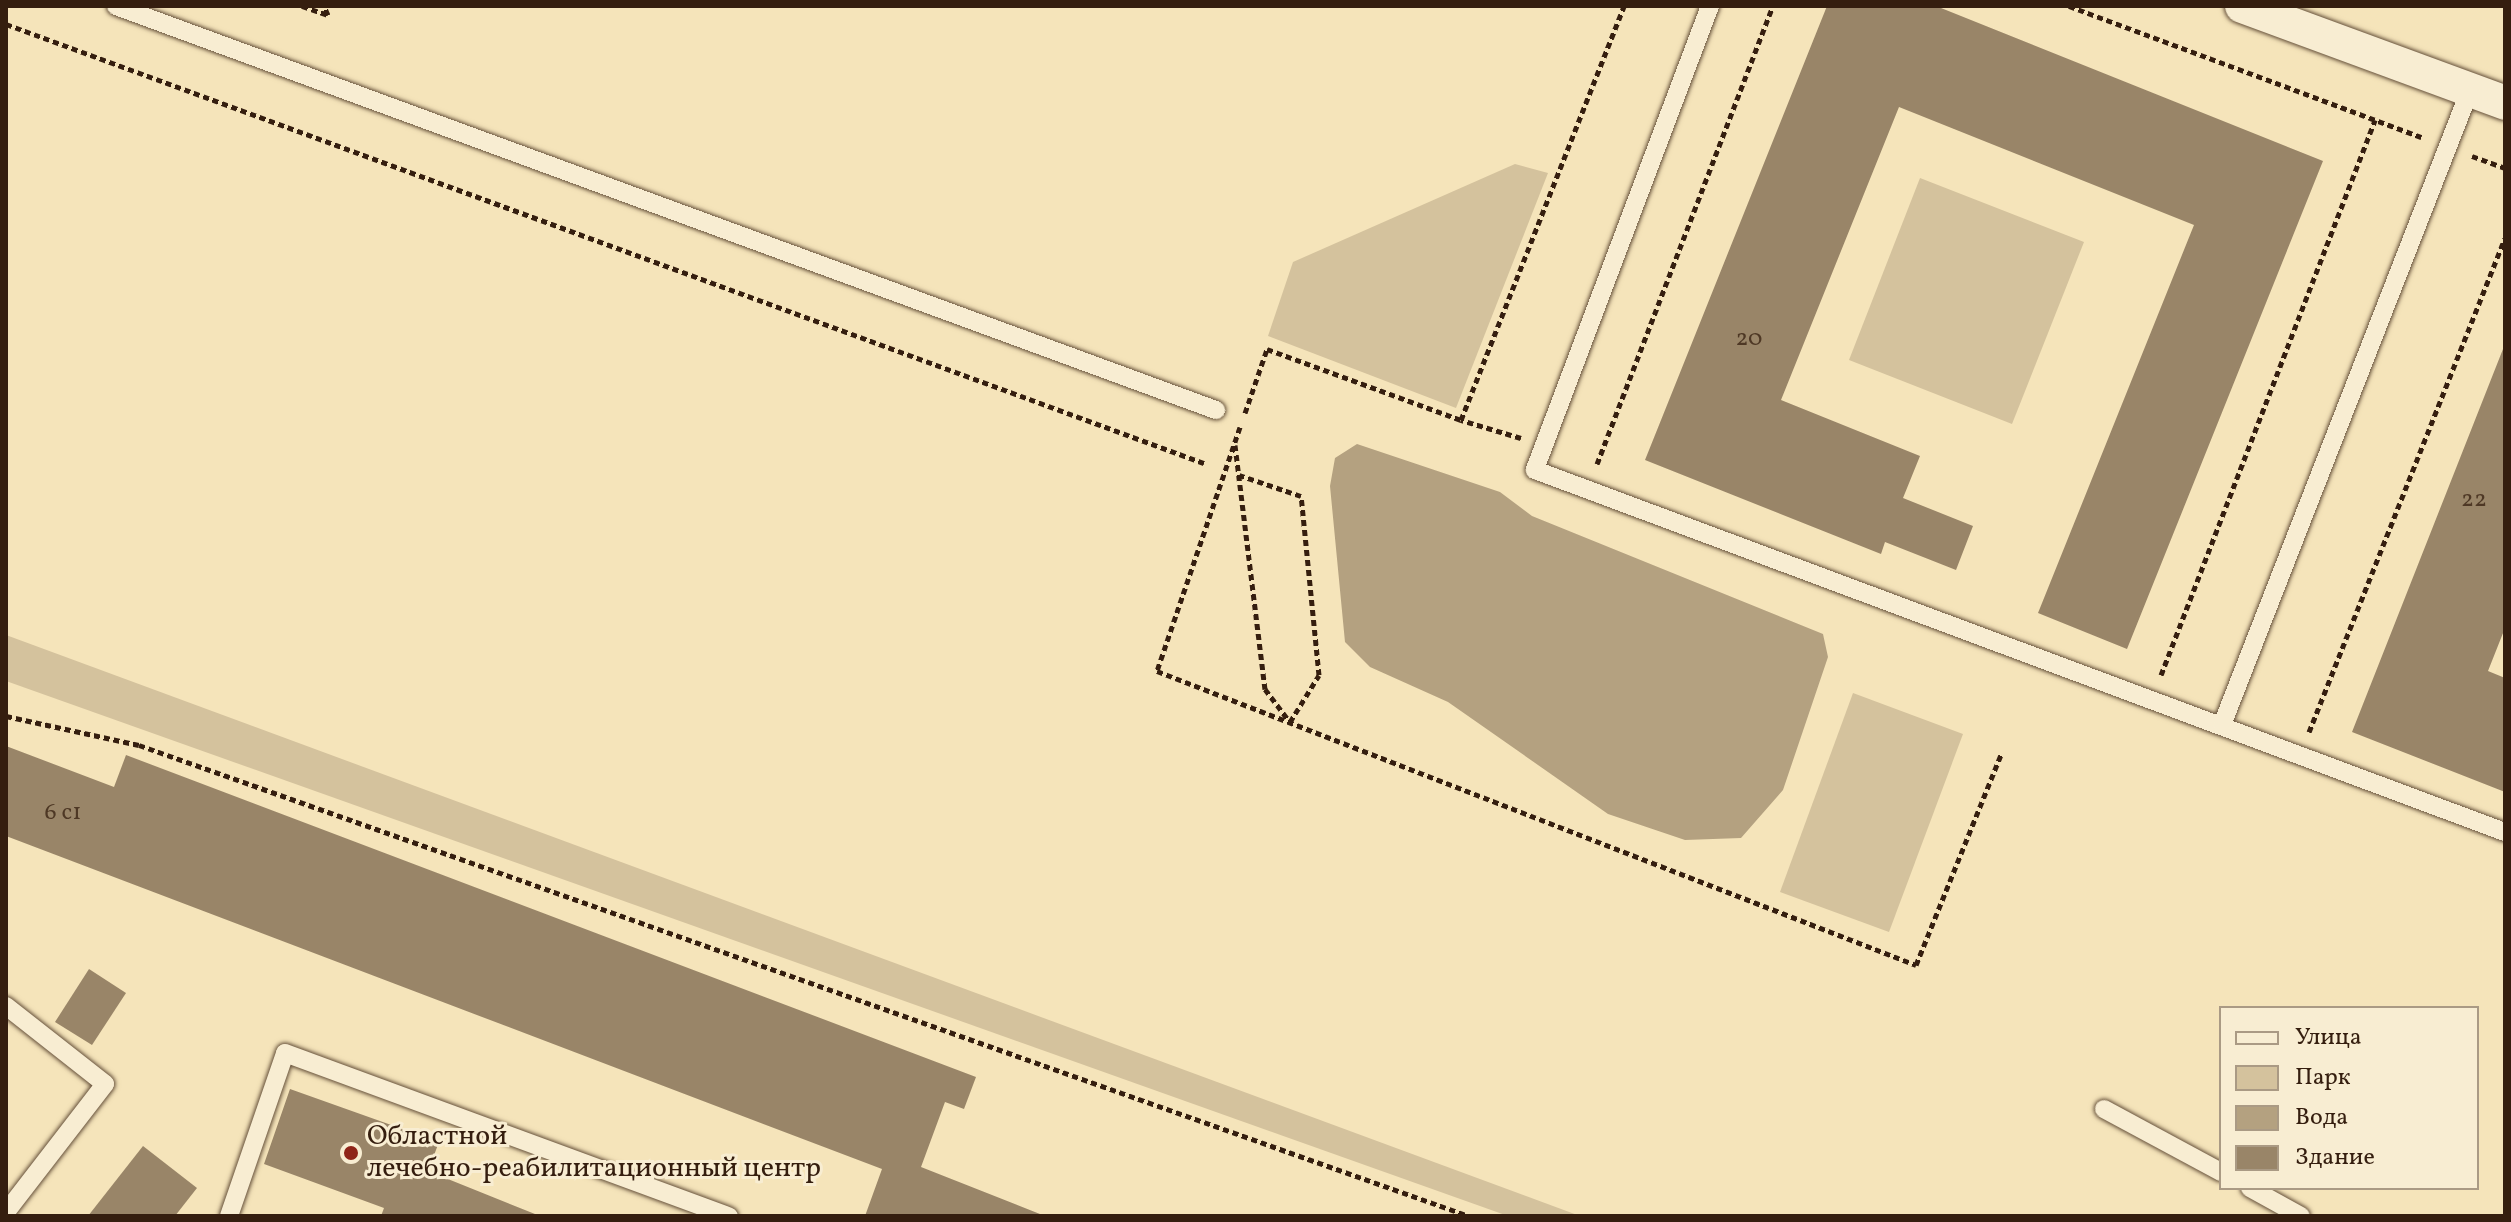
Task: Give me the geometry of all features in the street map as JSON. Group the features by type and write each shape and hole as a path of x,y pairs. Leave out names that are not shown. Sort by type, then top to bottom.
{"street":[{"path":"2242,6 2505,103"}],"lane":[{"path":"116,6 1216,410"},
{"path":"1710,6 1535,470 2505,832"},
{"path":"2222,725 2470,90"},
{"path":"6,1006 105,1084 6,1212"},
{"path":"229,1216 285,1053 729,1216"},
{"path":"2104,1109 2219,1171"},
{"path":"2254,1190 2301,1216"}],"path":[{"path":"302,6 328,15 324,6"},
{"path":"1461,420 1624,6"},
{"path":"1597,463 1773,6"},
{"path":"2069,6 2505,168"},
{"path":"6,24 1204,463"},
{"path":"2161,676 2375,120"},
{"path":"2309,733 2505,238"},
{"path":"1612,469 1461,420 1267,349 1157,671 1916,965 2001,755"},
{"path":"1235,444 1265,689 1290,722"},
{"path":"1239,475 1301,496 1319,675 1290,722"},
{"path":"2146,671 2175,682"},
{"path":"6,716 139,745 1469,1216"},
{"path":"2296,728 2323,738"}],"green space":[{"path":"1515,164 1548,173 1456,408 1268,336 1293,262"},
{"path":"1920,178 2084,242 2012,424 1849,360"},
{"path":"6,635 1580,1216 1508,1216 6,681"},
{"path":"1853,693 1963,734 1889,932 1780,892"}],"water":[{"path":"1357,444 1500,492 1532,516 1823,634 1828,657 1783,790 1741,838 1685,840 1608,814 1448,702 1370,667 1345,642 1330,486 1335,458"}],"building":[{"path":"1827,6 1936,6 2323,161 2127,649 2038,613 2194,225 1899,107 1781,400 1920,456 1903,498 1973,526 1956,570 1885,542 1881,554 1645,460"},
{"path":"2503,349 2505,628 2488,671 2505,678 2505,792 2352,732"},
{"path":"6,746 114,787 126,755 976,1077 964,1109 945,1102 921,1167 1045,1216 865,1216 882,1169 6,836"},
{"path":"89,969 126,993 92,1045 55,1022"},
{"name":"Областной лечебно-реабилитационный центр","path":"290,1089 439,1142 428,1171 540,1216 381,1216 384,1208 264,1164"},
{"path":"143,1146 197,1188 175,1216 88,1216"}],"place":[{"name":"Областной лечебно-реабилитационный центр","path":"351,1153"}]}
